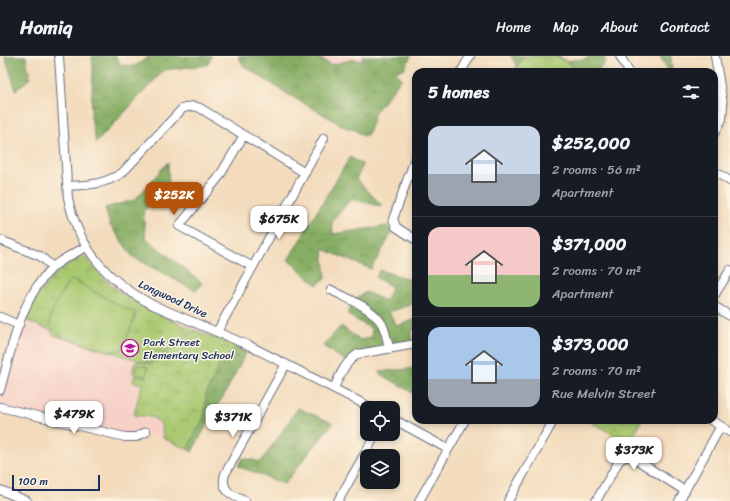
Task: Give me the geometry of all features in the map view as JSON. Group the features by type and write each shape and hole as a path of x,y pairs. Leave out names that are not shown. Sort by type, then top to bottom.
{"street":[{"name":"Longwood Drive","path":"59,56 67,186 71,210 86,247 110,275 138,297 286,364 360,402"},
{"path":"463,68 470,56"},
{"path":"620,56 627,68"},
{"path":"715,56 717,68"},
{"path":"718,74 723,105 722,119 718,126"},
{"path":"67,186 97,184 106,182 118,175 177,114 188,106 200,108 305,173"},
{"path":"244,136 219,177 179,226 253,267"},
{"path":"217,332 324,138"},
{"path":"412,167 393,219 396,227 412,237"},
{"path":"718,174 730,181"},
{"path":"0,240 40,256 53,266"},
{"path":"0,390 19,325 32,293 53,266 86,247"},
{"path":"718,290 730,270"},
{"path":"331,290 369,310 377,317 385,332 389,348"},
{"path":"718,308 730,316"},
{"path":"0,317 19,325"},
{"path":"334,388 344,367 352,357 358,354 412,345"},
{"path":"245,501 234,497 225,488 225,474 286,364"},
{"path":"0,407 125,437 136,437 146,432"},
{"path":"400,423 448,449"},
{"path":"419,501 462,424"},
{"path":"508,501 551,424"},
{"path":"717,424 730,432"},
{"path":"679,501 721,426"},
{"path":"338,501 372,441"},
{"path":"596,501 619,461 627,456 684,491"},
{"path":"0,490 27,501"}],"shaded area":[{"path":"305,56 404,56 339,75"},
{"name":"Park Street Elementary School","path":"86,247 138,297 250,346 192,452 146,432 136,437 0,407 0,390 19,325 43,278"}],"green space":[{"path":"5,56 26,56 30,78 16,90"},
{"path":"92,56 116,56 121,65 135,66 150,56 212,56 207,65 164,70 96,143 91,117 93,69"},
{"path":"238,56 315,56 332,65 354,59 362,61 363,56 411,56 405,68 395,72 402,78 375,112 368,134 363,136 352,128 347,128 286,93 244,66"},
{"path":"511,56 559,56 566,61 586,59 590,56 603,56 606,61 600,68 516,68 517,66"},
{"path":"523,56 555,56 566,61 573,68 516,68"},
{"path":"660,56 671,56 672,68 667,68"},
{"path":"350,157 363,165 356,179 384,207 351,199 332,222 333,234 387,226 392,233 371,269 323,249 326,278 317,285 288,260"},
{"path":"168,162 169,191 143,211 146,238 202,283 196,291 133,257 110,225 105,208 135,200"},
{"path":"85,256 111,285 122,293 146,308 197,331 190,334 151,364 53,335 52,331 27,321 36,299 48,281 64,267"},
{"path":"379,270 412,280 412,304 389,312 397,326 412,320 412,344 358,354 347,362 323,346 341,326 360,340 371,337 372,329 348,315 352,301 366,292 385,301 392,287 376,278"},
{"path":"70,280 73,280 136,314 122,350 109,351 62,337 50,326 51,315 54,308"},
{"path":"197,331 237,346 218,366 215,376 206,393 204,417 187,449 163,438 161,425 155,419 146,416 134,415 142,384 133,382 135,374 133,373 134,363 138,361 151,364 190,334"},
{"path":"210,336 247,351 192,452 187,449"},
{"path":"137,365 148,367 146,377 135,374"},
{"path":"412,368 412,393 378,372"},
{"path":"298,408 333,423 284,484 238,466 243,458 261,462"},
{"path":"595,424 640,424 629,444"}],"place":[{"name":"Park Street Elementary School","path":"130,348"}]}
